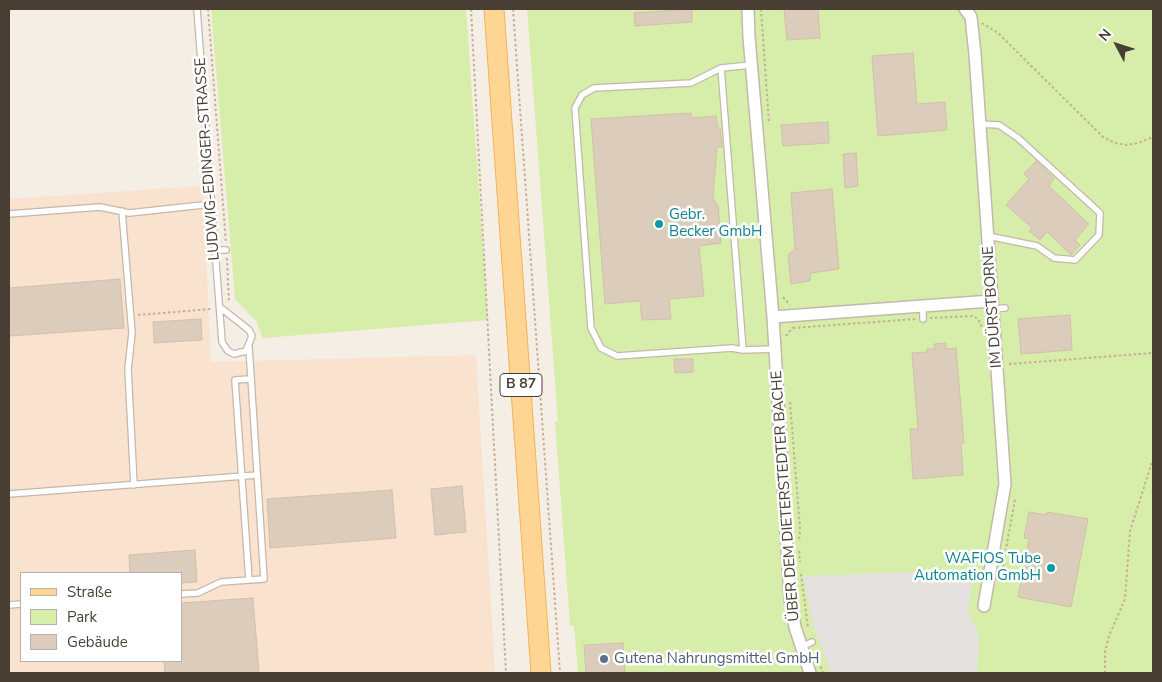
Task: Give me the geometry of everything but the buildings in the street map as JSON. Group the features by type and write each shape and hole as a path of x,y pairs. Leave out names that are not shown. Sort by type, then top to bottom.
{"main road":[{"name":"B 87","path":"494,9 541,673"}],"street":[{"name":"ÜBER DEM DIETERSTEDTER BACHE","path":"748,9 751,65 773,317 790,599 801,646 810,673"},
{"name":"IM DÜRSTBORNE","path":"968,13 988,236 1005,484 984,606"},
{"path":"773,317 923,306 992,305"}],"lane":[{"name":"LUDWIG-EDINGER-STRASSE","path":"197,9 224,347 234,354 249,347"},
{"path":"751,65 721,68 690,83 594,88 582,95 575,108 591,328 601,348 617,356 732,348 743,350 775,349"},
{"path":"721,68 743,350"},
{"path":"979,124 999,125 1018,138 1100,213 1099,234 1075,260 1054,258 1037,246 988,236"},
{"path":"9,214 100,207 129,213 212,204"},
{"path":"122,211 132,333 128,369 134,485"},
{"path":"215,250 226,250"},
{"path":"992,305 1005,308"},
{"path":"923,306 923,319"},
{"path":"182,594 198,593 221,582 264,579 249,379 249,347 252,336 249,330 221,308"},
{"path":"249,379 235,380 249,580"},
{"path":"9,494 257,475"},
{"path":"801,646 812,642"}],"path":[{"path":"208,9 230,314"},
{"path":"471,9 506,673"},
{"path":"513,9 560,673"},
{"path":"968,13 998,32 1103,137 1114,143 1126,145 1153,137"},
{"path":"130,315 221,308"},
{"path":"793,328 968,315 978,319 982,327 994,326"},
{"path":"998,364 1021,364 1153,353"},
{"path":"1105,673 1105,652 1109,636 1125,600 1130,531 1153,459"}],"shaded area":[{"path":"203,186 211,362 476,355 495,673 9,673 9,199"},
{"path":"975,570 968,610 979,636 977,673 831,673 814,628 803,576"}],"green space":[{"path":"211,9 466,9 488,320 263,338 256,321 235,299"},
{"path":"527,9 1153,9 1153,673 578,673 574,626 570,625 555,421 558,421"}],"place":[{"name":"Gebr. Becker GmbH","path":"659,224"},
{"name":"WAFIOS Tube Automation GmbH","path":"1051,568"},
{"name":"Gutena Nahrungsmittel GmbH","path":"604,659"}]}
